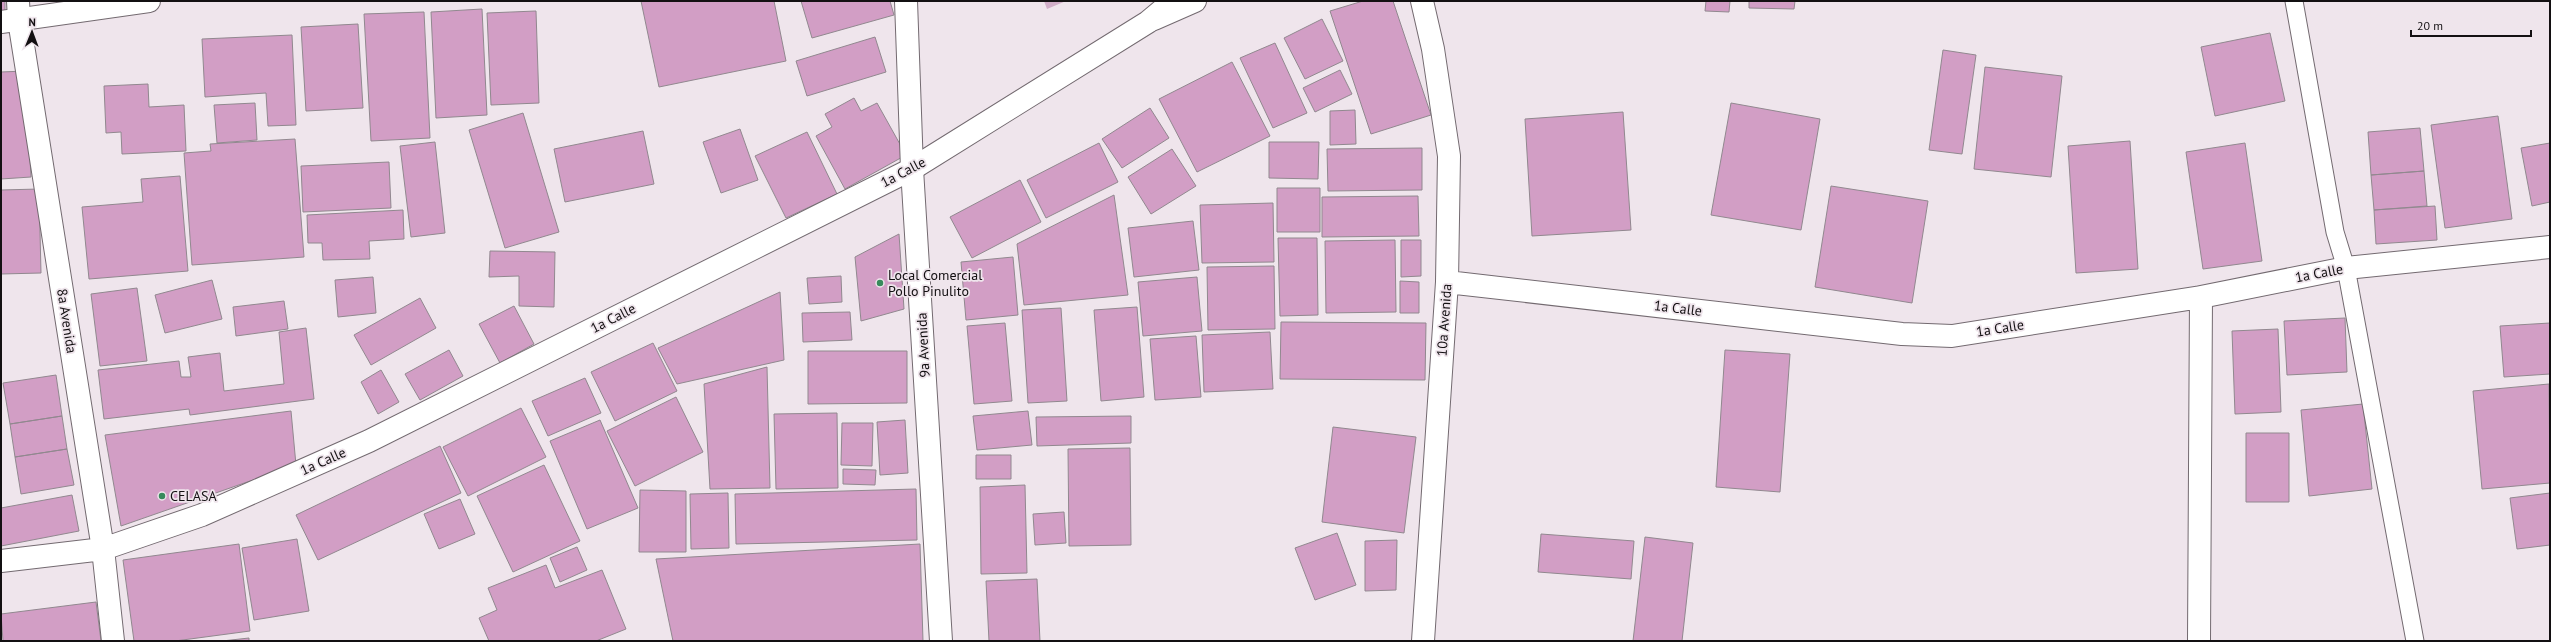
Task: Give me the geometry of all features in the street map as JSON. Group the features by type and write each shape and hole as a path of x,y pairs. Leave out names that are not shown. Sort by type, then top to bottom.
{"street":[{"path":"13,14 149,1"},
{"name":"9a Avenida","path":"906,1 912,169 941,641"},
{"path":"1148,22 1173,1"},
{"name":"1a Calle","path":"1,560 103,549 202,515 369,440 912,169 1148,22 1195,1"},
{"name":"10a Avenida","path":"1422,1 1433,49 1449,156 1447,282 1423,641"},
{"name":"8a Avenida","path":"13,14 103,549 114,641"},
{"name":"1a Calle","path":"1447,282 1894,333 1952,336 2200,296 2346,268 2550,247"},
{"path":"2199,641 2200,296"}],"lane":[{"path":"2294,1 2336,232 2346,268 2415,641"}],"shaded area":[{"path":"1044,1 1066,1 1047,9"}],"building":[{"path":"1,1 5,1 5,18 1,18"},
{"path":"641,1 774,1 786,61 659,87"},
{"path":"801,1 890,1 894,15 812,38"},
{"path":"1363,1 1393,1 1431,115 1371,134 1330,11"},
{"path":"1706,1 1730,1 1729,12 1705,11"},
{"path":"1749,1 1795,1 1794,9 1749,8"},
{"path":"482,9 487,115 436,118 431,12"},
{"path":"536,11 539,103 491,105 487,13"},
{"path":"424,12 430,138 371,141 364,14"},
{"path":"1322,19 1343,61 1305,79 1284,38"},
{"path":"358,24 363,108 306,111 301,27"},
{"path":"2270,33 2285,101 2215,116 2201,47"},
{"path":"292,35 296,125 268,126 266,93 205,97 202,39"},
{"path":"875,37 886,72 807,96 796,61"},
{"path":"1275,43 1307,113 1273,128 1240,58"},
{"path":"1943,50 1976,55 1962,154 1929,150"},
{"path":"1232,62 1270,136 1197,172 1159,99"},
{"path":"1985,67 2062,76 2051,177 1974,169"},
{"path":"1340,70 1352,94 1315,112 1303,88"},
{"path":"25,71 31,177 1,179 1,72"},
{"path":"148,84 149,107 184,105 186,151 122,154 121,132 106,133 104,86"},
{"path":"854,98 861,111 877,103 906,155 845,189 816,136 832,127 825,114"},
{"path":"255,103 257,140 217,143 214,105"},
{"path":"1731,103 1820,119 1801,230 1711,215"},
{"path":"1150,108 1169,138 1122,168 1102,139"},
{"path":"1355,110 1356,144 1330,145 1330,111"},
{"path":"1623,112 1631,230 1532,236 1525,119"},
{"path":"523,113 559,232 505,248 469,130"},
{"path":"2498,116 2512,219 2445,228 2431,125"},
{"path":"2420,128 2424,171 2371,175 2368,132"},
{"path":"740,129 758,180 721,193 703,142"},
{"path":"643,131 654,184 565,202 554,149"},
{"path":"807,132 837,194 786,218 755,156"},
{"path":"295,139 304,257 192,265 184,153 211,151 210,144"},
{"path":"2130,141 2138,269 2076,273 2068,146"},
{"path":"435,142 445,233 411,237 400,146"},
{"path":"1269,142 1319,142 1318,179 1269,178"},
{"path":"1099,143 1118,182 1046,218 1027,180"},
{"path":"2245,143 2262,261 2203,269 2186,152"},
{"path":"2550,143 2550,202 2532,206 2521,148"},
{"path":"1422,148 1422,190 1328,191 1327,149"},
{"path":"1172,149 1196,186 1151,214 1128,177"},
{"path":"389,162 391,208 303,212 301,166"},
{"path":"2424,171 2427,206 2374,210 2371,175"},
{"path":"180,176 188,271 89,279 82,207 143,202 141,179"},
{"path":"1020,180 1041,222 972,258 950,217"},
{"path":"1831,186 1928,201 1912,303 1815,287"},
{"path":"1277,188 1320,188 1320,232 1277,232"},
{"path":"39,189 41,273 1,274 1,190"},
{"path":"1114,195 1128,295 1024,305 1017,244"},
{"path":"1418,196 1419,236 1322,237 1322,197"},
{"path":"1273,203 1274,262 1202,263 1200,205"},
{"path":"2435,206 2437,240 2376,244 2374,210"},
{"path":"403,210 404,239 369,241 370,259 323,260 322,243 308,243 307,215"},
{"path":"1193,221 1199,270 1134,277 1128,228"},
{"name":"Local Comercial Pollo Pinulito","path":"899,234 904,309 861,321 855,257"},
{"path":"1278,238 1317,238 1318,315 1280,316"},
{"path":"1395,240 1396,312 1326,313 1325,241"},
{"path":"1401,240 1421,240 1421,276 1401,277"},
{"path":"490,251 555,252 554,307 519,306 519,276 489,277"},
{"path":"1013,257 1018,315 966,320 961,262"},
{"path":"1274,266 1275,329 1208,330 1207,267"},
{"path":"841,276 842,302 809,304 807,278"},
{"path":"373,277 376,313 338,317 335,280"},
{"path":"1197,277 1202,331 1143,336 1138,282"},
{"path":"212,280 222,319 165,333 155,295"},
{"path":"1400,281 1419,282 1419,313 1400,313"},
{"path":"137,288 147,361 100,366 91,294"},
{"path":"780,292 784,360 677,384 658,348"},
{"path":"420,298 436,328 371,365 354,335"},
{"path":"284,301 288,329 236,336 233,307"},
{"path":"514,306 534,344 500,363 479,324"},
{"path":"1137,307 1144,397 1101,401 1094,310"},
{"path":"1061,308 1067,401 1028,403 1022,310"},
{"path":"850,312 852,340 803,342 802,313"},
{"path":"2345,318 2347,372 2287,375 2284,321"},
{"path":"1281,322 1426,323 1425,380 1280,379"},
{"path":"1005,323 1012,401 974,404 967,326"},
{"path":"2550,323 2550,374 2504,377 2500,326"},
{"path":"306,328 314,399 190,415 189,409 104,419 98,370 179,361 181,377 191,377 188,357 220,353 224,391 284,384 279,332"},
{"path":"2278,329 2281,412 2235,414 2232,331"},
{"path":"1270,332 1273,389 1204,392 1202,335"},
{"path":"1196,336 1201,397 1155,400 1150,339"},
{"path":"653,343 677,391 615,421 591,372"},
{"path":"449,350 463,376 420,400 405,374"},
{"path":"1725,350 1790,354 1780,492 1716,487"},
{"path":"808,351 907,351 907,403 808,404"},
{"path":"767,367 770,488 710,489 704,384"},
{"path":"381,370 399,402 378,414 361,382"},
{"path":"56,375 62,416 10,424 3,383"},
{"path":"585,378 601,413 548,436 532,401"},
{"path":"2549,384 2550,483 2482,489 2473,391"},
{"path":"676,397 703,452 635,486 607,431"},
{"path":"2363,404 2372,489 2309,496 2301,410"},
{"path":"521,408 546,457 468,496 443,447"},
{"name":"CELASA","path":"291,411 296,465 121,526 105,435"},
{"path":"1028,411 1032,445 977,450 973,416"},
{"path":"837,413 838,488 776,489 774,414"},
{"path":"62,416 67,449 15,457 10,424"},
{"path":"1131,416 1131,443 1037,446 1036,417"},
{"path":"600,420 638,508 587,529 550,441"},
{"path":"905,420 908,473 880,475 877,422"},
{"path":"842,423 873,423 872,466 841,465"},
{"path":"1333,427 1416,437 1404,533 1322,522"},
{"path":"2246,433 2289,433 2289,502 2246,502"},
{"path":"440,446 461,493 318,560 296,515"},
{"path":"1130,448 1131,545 1069,546 1068,449"},
{"path":"67,449 74,485 21,494 15,457"},
{"path":"976,455 1011,455 1011,479 976,479"},
{"path":"544,465 580,541 513,572 477,496"},
{"path":"843,469 876,470 875,485 843,484"},
{"path":"1025,485 1027,573 981,574 980,487"},
{"path":"916,489 917,540 736,544 735,494"},
{"path":"640,490 686,491 686,552 639,552"},
{"path":"728,493 729,548 691,549 690,494"},
{"path":"2550,493 2550,545 2517,549 2510,498"},
{"path":"72,495 79,531 1,546 1,508"},
{"path":"460,499 475,534 439,549 424,514"},
{"path":"1064,512 1066,543 1035,545 1033,514"},
{"path":"1337,533 1356,585 1315,600 1295,548"},
{"path":"1541,534 1634,541 1631,579 1538,572"},
{"path":"1645,537 1693,543 1682,641 1633,641"},
{"path":"297,539 309,611 254,620 242,548"},
{"path":"1397,540 1396,590 1365,591 1365,541"},
{"path":"239,544 250,631 175,641 134,641 123,560"},
{"path":"920,544 923,641 673,641 656,559"},
{"path":"577,547 587,570 560,582 550,558"},
{"path":"546,565 555,588 602,570 626,629 596,641 489,641 479,618 497,610 488,588"},
{"path":"1037,579 1040,641 989,641 986,581"},
{"path":"96,602 101,641 3,641 1,614"},
{"path":"249,638 249,641 222,641"}],"place":[{"name":"Local Comercial Pollo Pinulito","path":"880,283"},
{"name":"CELASA","path":"162,496"}]}
